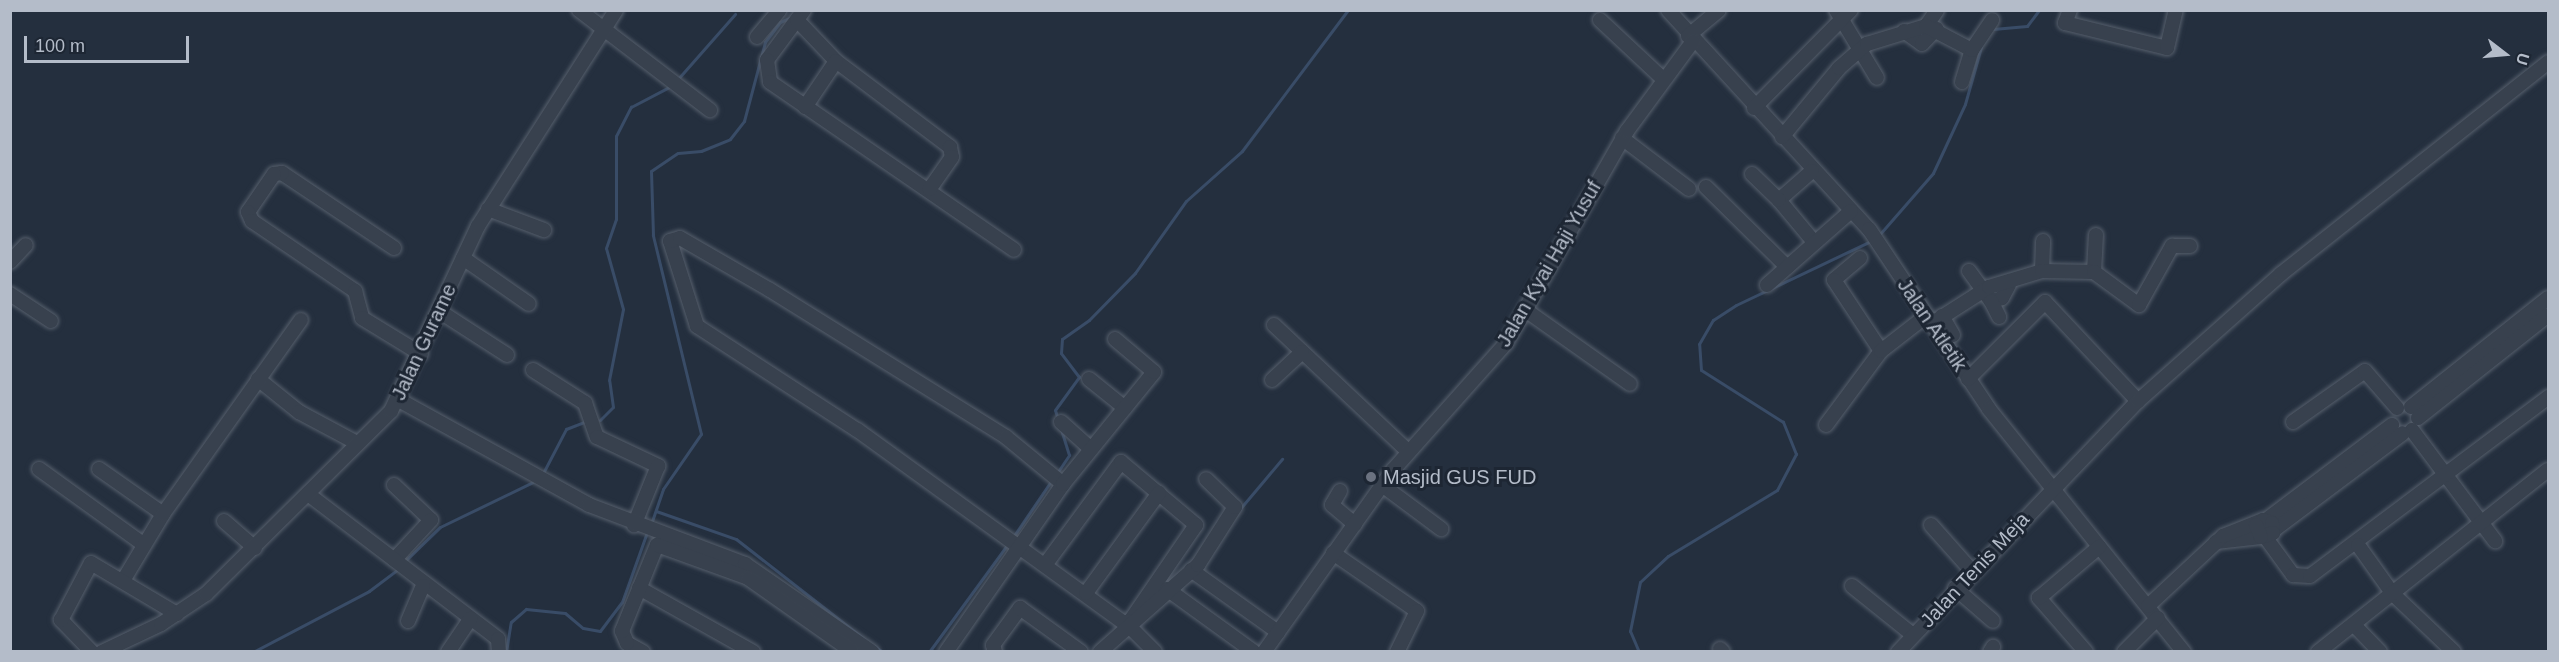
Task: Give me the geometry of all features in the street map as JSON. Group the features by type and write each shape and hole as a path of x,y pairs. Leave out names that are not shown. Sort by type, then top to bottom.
{"street":[{"path":"579,10 677,80 710,110"},
{"name":"Jalan Gurame","path":"102,651 177,614 255,548 399,400 463,258 488,209 616,10"},
{"path":"758,37 780,10"},
{"name":"Jalan Atletik","path":"1668,10 1690,38 1754,108 1869,229 1933,319 1968,379 2052,489 2184,651"},
{"name":"Jalan Kyai Haji Yusuf","path":"1264,651 1382,486 1409,452 1492,360 1527,311 1622,138 1690,38 1719,10"},
{"path":"1782,137 1859,51 1904,31 1922,44 1937,10"},
{"path":"2070,10 2065,23 2167,48 2176,10"},
{"path":"1754,108 1844,14 1859,51 1877,78"},
{"path":"930,189 951,159 950,147 836,61 801,15 770,55 765,76 930,189 1014,250"},
{"path":"1600,20 1663,79"},
{"path":"1962,82 1972,50 1992,20"},
{"path":"1931,27 1972,50"},
{"path":"806,106 836,61"},
{"name":"Jalan Tenis Meja","path":"1898,651 1955,588 2138,401 2281,274 2548,62"},
{"path":"1622,138 1689,189"},
{"path":"1779,200 1812,171"},
{"path":"394,248 282,173 274,174 248,212 252,221 355,291 362,318 420,354"},
{"path":"1752,174 1779,200 1814,242"},
{"path":"1706,187 1787,267"},
{"path":"488,209 544,230"},
{"path":"1767,285 1851,211"},
{"path":"2094,272 2096,235"},
{"path":"1045,565 1119,463 1160,493 1196,526 1130,621 1124,623 1086,592 1045,565 1015,542 697,326 670,241 680,238 725,262 1006,437 1058,478"},
{"path":"2042,271 2043,241"},
{"path":"11,261 26,245"},
{"path":"1826,425 1881,351 1933,319 2042,271 2094,272 2139,305 2172,246 2190,246"},
{"path":"463,258 529,304"},
{"path":"1860,258 1834,280 1881,351"},
{"path":"1969,271 1999,317"},
{"path":"10,294 51,321"},
{"path":"2148,606 2216,542 2265,530 2502,343 2548,298"},
{"path":"1968,379 2045,302 2138,401"},
{"path":"1527,311 1630,384"},
{"path":"439,312 507,355"},
{"path":"2502,343 2548,315"},
{"path":"1933,319 1953,335"},
{"path":"124,579 163,514 301,320"},
{"path":"1274,325 1409,452"},
{"path":"946,649 1058,478 1091,449 1154,370 1115,339"},
{"path":"1272,380 1302,352"},
{"path":"533,370 585,403 597,437 658,466 638,526"},
{"path":"2293,422 2365,371 2448,476 2495,541"},
{"path":"258,379 298,412 357,443"},
{"path":"1089,379 1125,408"},
{"path":"399,400 660,538 747,578 848,646 872,651"},
{"path":"2265,530 2300,579 2358,545 2547,400"},
{"path":"1061,422 1091,449"},
{"path":"39,469 143,544"},
{"path":"99,469 163,514"},
{"path":"2318,651 2355,626 2548,470"},
{"path":"1100,651 1133,630 1171,592 1196,574 1235,507 1206,479"},
{"path":"394,485 431,520 399,564"},
{"path":"1382,486 1441,529"},
{"path":"1340,491 1332,505 1355,524"},
{"path":"1086,592 1160,493"},
{"path":"308,494 399,564 423,586 500,640 499,651"},
{"path":"225,521 255,548"},
{"path":"1931,525 1972,572"},
{"path":"643,651 627,643 622,631 653,548 660,538"},
{"path":"2358,545 2393,594 2454,651"},
{"path":"2086,651 2039,598 2099,547"},
{"path":"1333,553 1417,611 1397,651"},
{"path":"92,651 63,626 63,612 91,563 124,579 177,614"},
{"path":"1196,574 1278,632"},
{"path":"408,621 423,586"},
{"path":"1852,586 1913,635"},
{"path":"639,588 753,651"},
{"path":"1955,588 1993,621"},
{"path":"1171,592 1254,651"},
{"path":"995,651 993,645 1020,608 1081,651"},
{"path":"2124,651 2158,618"},
{"path":"448,651 470,619"},
{"path":"2355,626 2380,651"},
{"path":"1133,630 1155,651"},
{"path":"2366,637 2368,651"}],"waterway":[{"path":"1057,473 1069,455 1055,410 1079,377 1061,353 1062,339 1089,320 1135,273 1186,201 1242,151 1348,10"},
{"path":"1993,29 2027,26 2039,10"},
{"path":"677,80 735,14"},
{"path":"651,524 663,489 701,434 653,235 651,171 678,153 701,151 730,139 744,121 765,42 780,22 792,17"},
{"path":"1879,235 1933,173 1965,104 1981,47"},
{"path":"600,420 613,407 609,380 623,309 606,248 616,219 616,136 631,107 671,86"},
{"path":"1639,652 1630,631 1640,582 1668,556 1777,490 1796,454 1783,422 1701,370 1699,344 1713,320 1736,305 1871,241"},
{"path":"542,475 566,429 584,422"},
{"path":"1239,510 1282,459"},
{"path":"1013,537 1051,481"},
{"path":"404,562 440,527 533,482"},
{"path":"656,511 736,539 864,639"},
{"path":"506,652 511,622 526,609 565,613 583,628 600,631 622,602 647,532"},
{"path":"929,652 1007,545"},
{"path":"253,652 369,591 398,569"},
{"path":"874,646 883,652"}],"place":[{"name":"Masjid GUS FUD","path":"1371,477"}]}
